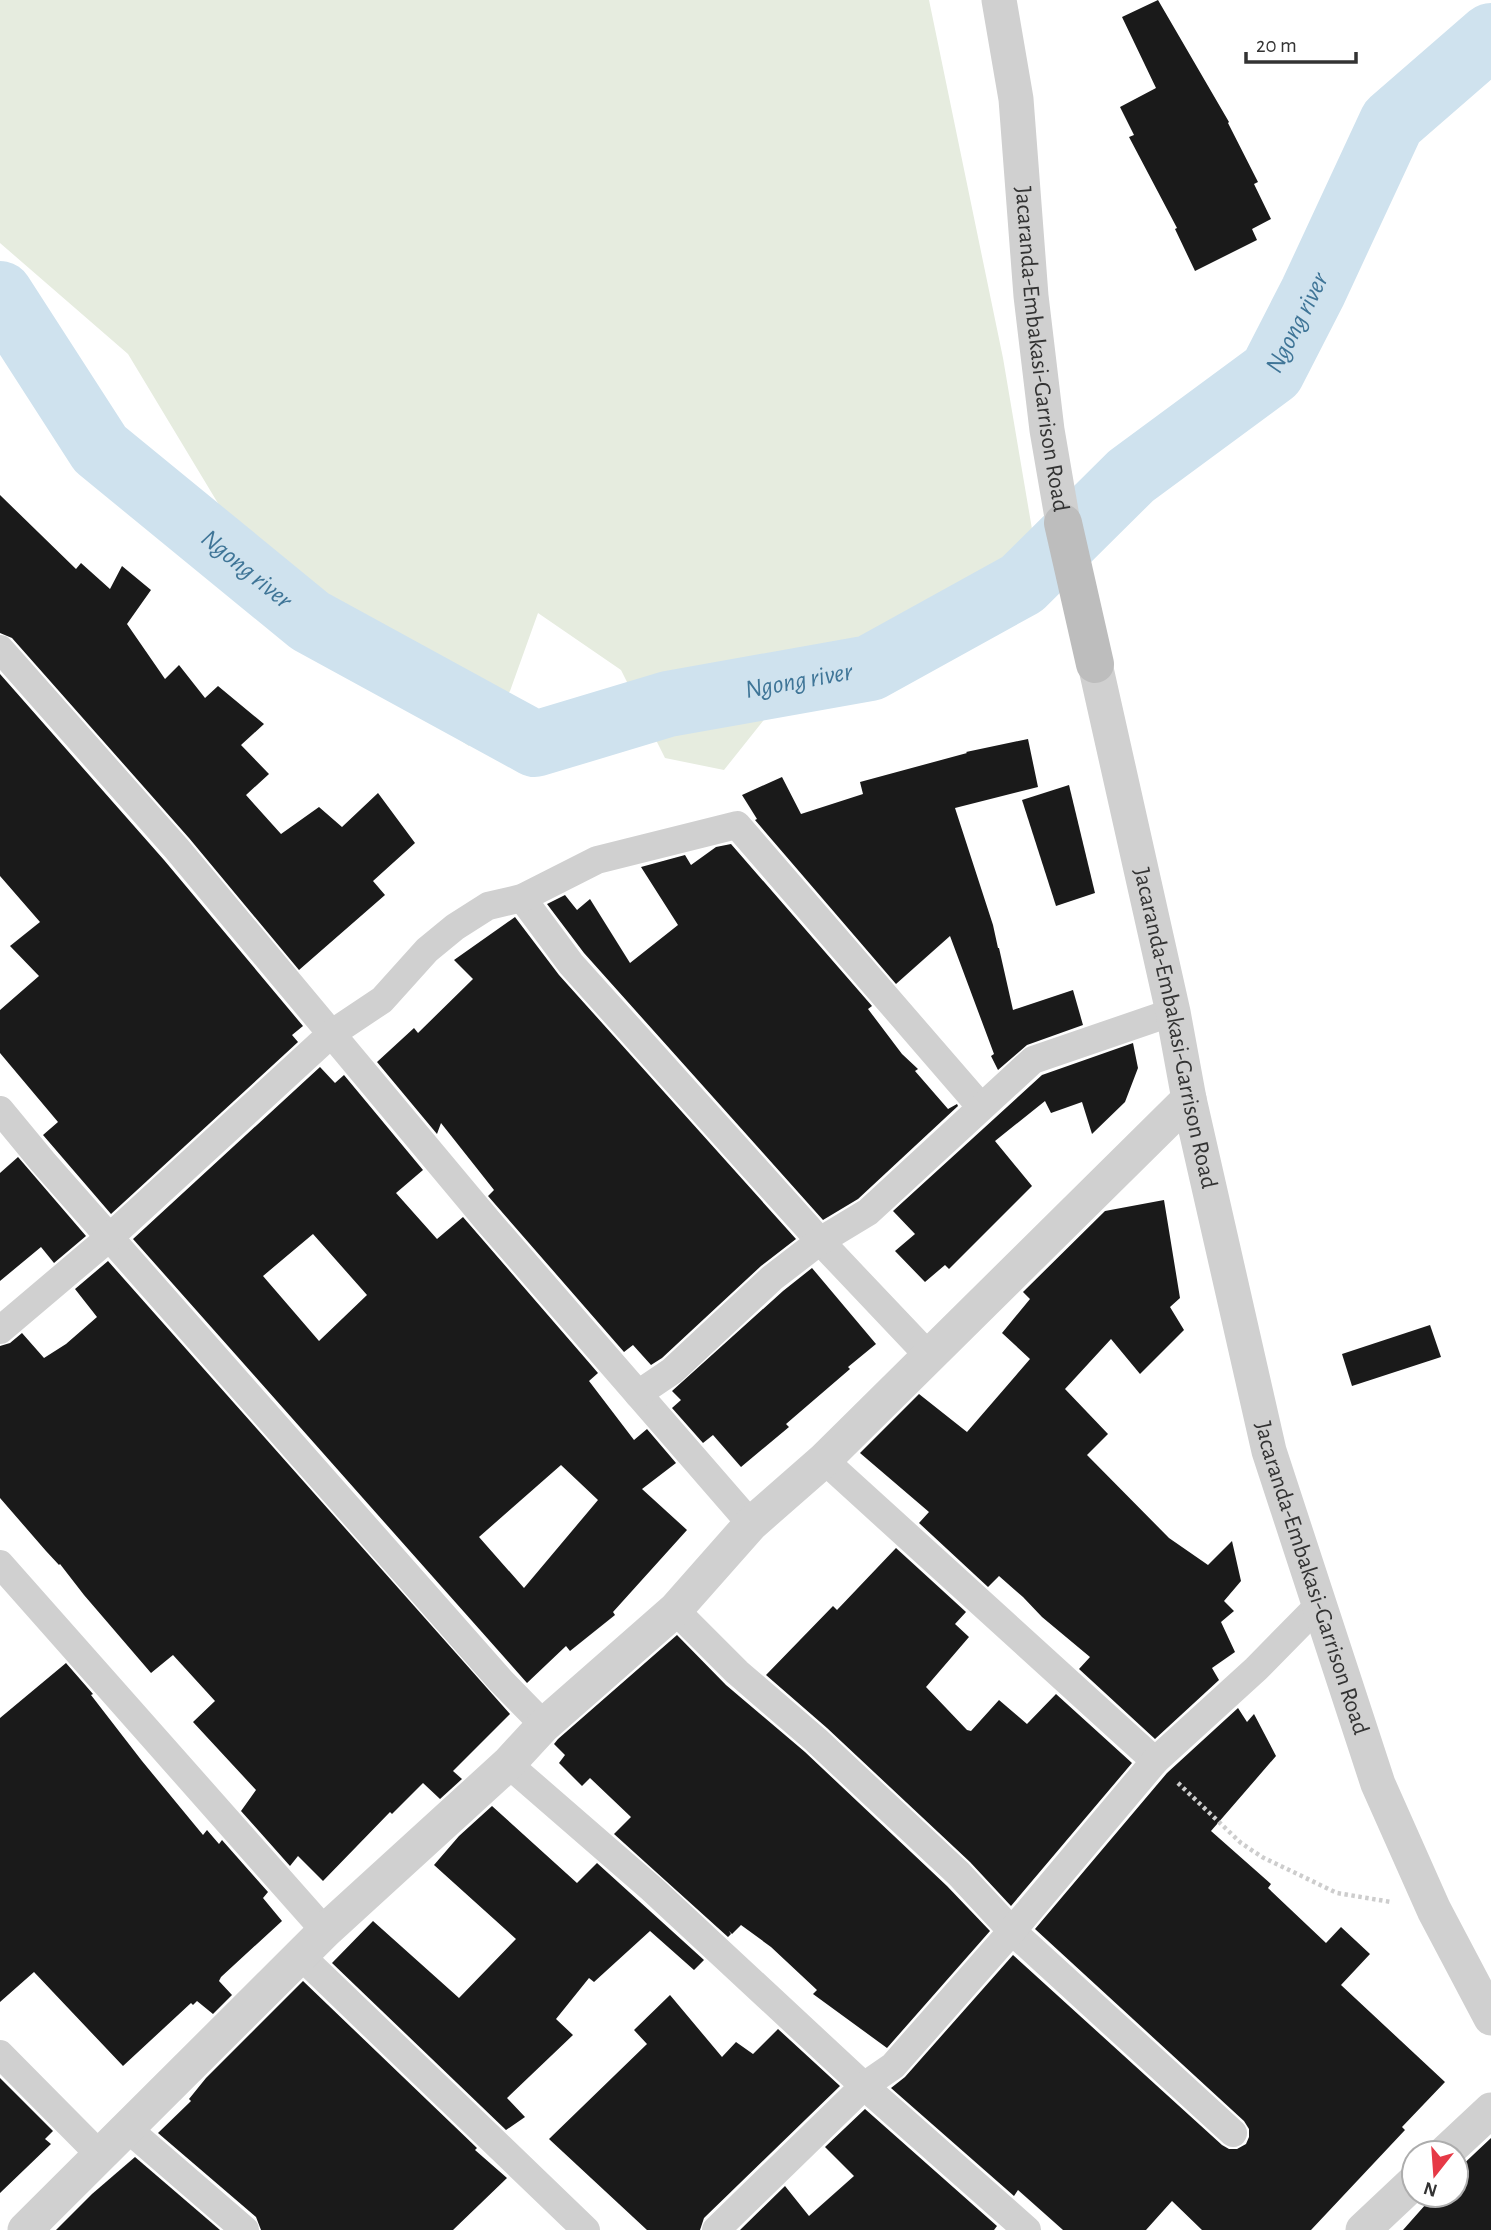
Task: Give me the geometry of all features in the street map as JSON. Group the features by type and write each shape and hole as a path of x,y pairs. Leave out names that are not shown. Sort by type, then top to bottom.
{"main road":[{"name":"Jacaranda-Embakasi-Garrison Road","path":"1063,523 1095,664"}],"street":[{"name":"Jacaranda-Embakasi-Garrison Road","path":"999,0 1016,99 1031,296 1047,430 1063,523"},
{"path":"0,649 177,849 487,1220 751,1524"},
{"name":"Jacaranda-Embakasi-Garrison Road","path":"1095,664 1173,1012 1189,1099 1269,1451 1378,1784 1434,1910 1491,2018"},
{"path":"0,1330 110,1237 331,1034 382,1000 427,950 455,927 488,906 522,898 597,860 737,825 981,1107"},
{"path":"522,898 571,964 821,1241 929,1356"},
{"path":"638,1394 672,1371 772,1278 821,1241 868,1212 1033,1060 1173,1012"},
{"path":"25,2230 326,1931 508,1764 544,1725 675,1610 751,1524 824,1460 1189,1099"},
{"path":"0,1111 501,1681 544,1725"},
{"path":"824,1460 1155,1761"},
{"path":"0,1564 326,1931"},
{"path":"716,2230 864,2086 893,2066 1012,1931 1155,1761 1256,1670 1318,1606"},
{"path":"675,1610 737,1672 816,1740 959,1874 1012,1931 1233,2133"},
{"path":"508,1764 653,1889 864,2086 1027,2230"},
{"path":"301,1956 586,2230"},
{"path":"0,2054 101,2156"},
{"path":"1460,2139 1491,2110"},
{"path":"128,2129 245,2230"},
{"path":"1363,2230 1400,2195"}],"path":[{"path":"1155,1761 1241,1843 1262,1857 1337,1893 1434,1910"}],"shaded area":[{"path":"0,0 929,0 1003,358 1033,535 944,638 853,688 782,697 724,770 665,758 621,670 538,613 510,691 469,746 295,631 128,354 0,243"}],"building":[{"path":"1158,0 1229,122 1258,182 1254,184 1271,219 1252,229 1257,240 1195,271 1175,229 1177,228 1129,137 1134,135 1120,107 1156,88 1122,17"},
{"path":"0,495 76,569 81,563 110,589 122,566 151,590 127,624 165,679 179,665 205,698 218,686 264,724 241,745 269,774 246,795 281,834 319,807 342,827 378,793 415,843 373,881 385,895 299,970 189,838 12,638 0,633"},
{"path":"0,674 164,860 303,1026 292,1035 298,1042 111,1214 43,1135 58,1122 0,1053 0,1010 39,976 10,946 40,922 0,876"},
{"path":"1028,739 1038,787 955,808 993,925 1013,1010 1073,990 1083,1025 1027,1045 998,1070 950,936 896,984 755,820 757,819 742,795 782,777 801,814 863,794 860,782 966,752"},
{"path":"1069,785 1095,893 1056,906 1022,800"},
{"path":"731,844 872,1006 868,1009 902,1054 918,1069 915,1071 948,1109 957,1104 958,1106 858,1199 823,1220 584,953 547,904 565,895 577,910 590,899 630,963 678,925 641,867 685,855 691,865 716,847"},
{"path":"515,917 559,975 796,1239 761,1266 662,1358 651,1365 633,1345 624,1352 488,1196 494,1190 441,1123 437,1134 377,1062 414,1028 418,1033 473,979 454,960"},
{"path":"1133,1043 1138,1068 1125,1102 1092,1134 1082,1102 1051,1113 1045,1101 995,1141 1032,1186 949,1269 945,1265 925,1282 895,1251 915,1234 893,1211 1042,1075"},
{"path":"320,1067 335,1083 344,1075 423,1170 396,1193 437,1239 463,1217 598,1373 589,1381 634,1440 647,1429 676,1463 642,1489 687,1530 613,1612 615,1615 570,1651 566,1646 527,1683 133,1239","holes":["313,1234 367,1295 319,1341 263,1276","561,1465 598,1500 524,1588 479,1537"]},
{"path":"18,1157 86,1236 54,1263 41,1247 0,1281 0,1173"},
{"path":"1164,1200 1180,1298 1170,1307 1184,1330 1140,1374 1111,1339 1065,1389 1108,1434 1087,1455 1169,1538 1208,1565 1232,1541 1241,1581 1224,1601 1234,1611 1221,1622 1235,1652 1212,1668 1219,1680 1155,1739 1079,1669 1090,1657 999,1576 988,1587 919,1523 929,1512 860,1453 919,1394 967,1432 1030,1359 1002,1333 1030,1299 1023,1292 1105,1211"},
{"path":"108,1261 510,1714 453,1771 462,1779 440,1799 423,1783 392,1814 390,1812 323,1881 298,1856 290,1866 241,1811 256,1790 193,1722 215,1701 173,1655 151,1673 60,1564 0,1498 0,1346 10,1343 22,1333 44,1358 66,1344 97,1317 75,1289"},
{"path":"812,1268 876,1344 786,1424 789,1427 741,1467 713,1435 703,1443 672,1408 681,1400 672,1391"},
{"path":"1430,1325 1441,1357 1352,1386 1342,1354"},
{"path":"896,1548 966,1612 955,1624 969,1637 926,1687 967,1730 971,1731 999,1700 1027,1724 1056,1694 1132,1763 1011,1906 970,1862 827,1728 766,1675 833,1606 837,1610"},
{"path":"677,1635 726,1685 805,1752 947,1886 990,1931 887,2048 813,1994 817,1990 771,1947 741,1925 732,1934 729,1931 731,1934 728,1937 614,1834 631,1817 590,1778 582,1786 559,1763 565,1755 554,1744 558,1739"},
{"path":"66,1663 203,1835 207,1830 219,1844 222,1840 268,1892 263,1898 282,1921 221,1977 219,1981 232,1995 213,2014 197,2001 193,2005 191,2003 123,2066 34,1972 0,2002 0,1718"},
{"path":"1238,1708 1247,1722 1254,1714 1276,1756 1211,1831 1271,1884 1268,1888 1326,1943 1341,1927 1370,1954 1341,1985 1445,2082 1402,2127 1405,2130 1311,2230 1202,2230 1172,2201 1146,2230 1063,2230 1018,2190 1014,2196 891,2088 905,2077 1013,1955 1222,2145 1237,2149 1246,2144 1249,2129 1244,2121 1035,1929 1167,1773"},
{"path":"492,1806 577,1883 597,1863 704,1960 694,1970 650,1931 594,1982 589,1978 556,2019 573,2035 507,2098 525,2117 506,2130 332,1963 373,1921 459,1998 516,1939 434,1865 459,1836"},
{"path":"303,1981 507,2178 453,2230 261,2230 256,2217 158,2133 191,2101 189,2099 206,2078"},
{"path":"670,1995 722,2057 736,2042 753,2054 778,2029 840,2086 704,2218 700,2230 647,2230 549,2139 647,2044 634,2030"},
{"path":"0,2078 53,2131 45,2139 51,2144 0,2193"},
{"path":"865,2109 997,2226 994,2230 740,2230 785,2186 809,2216 854,2176 825,2147"},
{"path":"1491,2138 1491,2230 1403,2230 1422,2209 1470,2209 1470,2158"},
{"path":"135,2157 220,2230 56,2230"}],"waterway":[{"name":"Ngong river","path":"0,294 100,449 310,621 535,744 668,704 870,668 1022,584 1131,476 1272,372 1313,292 1392,122 1491,36"}]}
